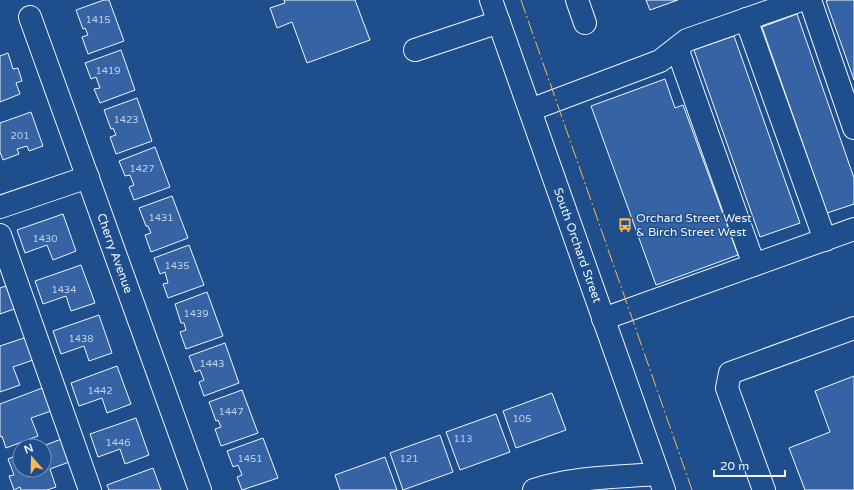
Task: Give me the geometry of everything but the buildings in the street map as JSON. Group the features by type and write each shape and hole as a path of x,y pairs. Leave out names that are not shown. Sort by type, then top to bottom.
{"street":[{"name":"South Orchard Street","path":"491,0 661,482"},
{"path":"577,0 585,23"},
{"path":"530,110 660,61 687,40 801,0"},
{"path":"810,0 854,128"},
{"name":"Cherry Avenue","path":"30,17 200,490"},
{"path":"746,19 825,240"},
{"path":"415,50 499,22"},
{"path":"677,48 754,265"},
{"path":"0,207 88,176"},
{"path":"604,319 854,229"},
{"path":"0,235 90,490"},
{"path":"764,490 727,388 730,373 854,328"},
{"path":"534,490 556,483 580,480 661,482"}],"power":[{"path":"521,0 692,490"}],"place":[{"name":"Orchard Street West & Birch Street West","path":"625,225"}]}
